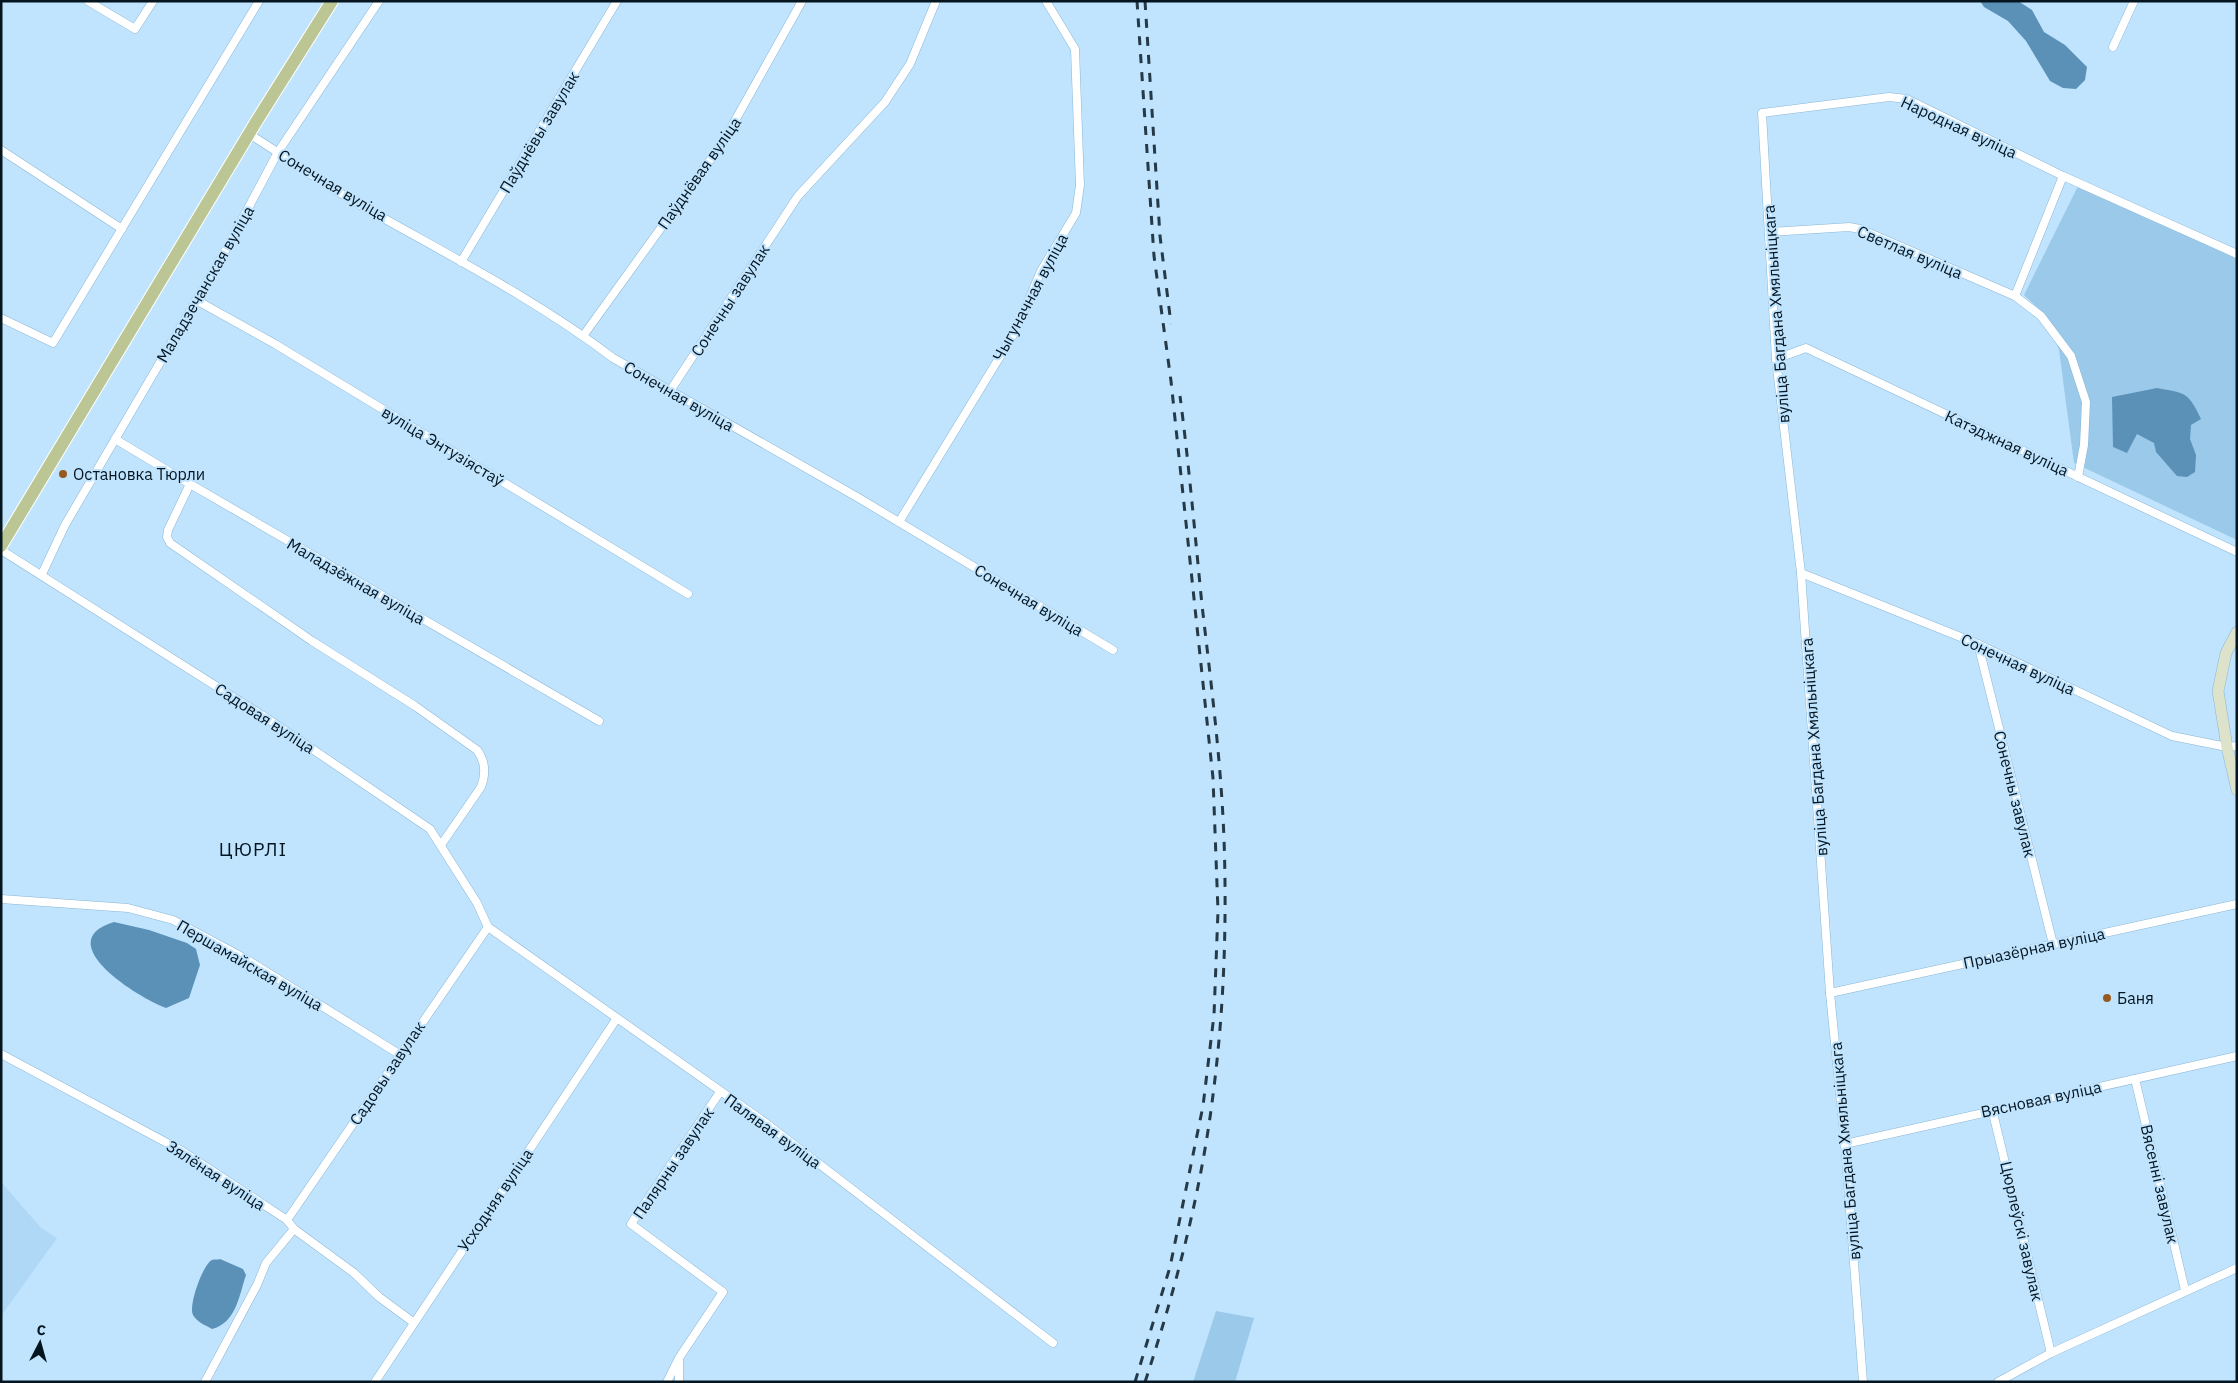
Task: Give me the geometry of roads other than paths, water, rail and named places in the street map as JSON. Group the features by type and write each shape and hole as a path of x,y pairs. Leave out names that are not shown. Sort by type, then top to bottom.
{"main road":[{"path":"1,548 249,134 332,1"}],"street":[{"path":"88,1 135,29 153,1"},
{"path":"1,318 53,343 259,1"},
{"name":"Маладзечанская вуліца","path":"42,574 65,525 196,300 278,152 380,1"},
{"name":"Паўднёвы завулак","path":"461,262 617,1"},
{"name":"Паўднёвая вуліца","path":"584,336 723,142 802,1"},
{"name":"Сонечны завулак","path":"670,391 798,196 885,102 910,64 936,1"},
{"name":"Чыгуначная вуліца","path":"899,522 1014,332 1042,271 1076,213 1080,185 1076,49 1046,1"},
{"path":"2113,47 2134,1"},
{"name":"Народная вуліца","path":"1762,113 1889,96 1907,99 2063,176 2237,254"},
{"name":"вуліца Багдана Хмяльніцкага","path":"1762,113 1776,359 1801,573 1830,993 1845,1144 1863,1382"},
{"name":"Сонечная вуліца","path":"249,134 354,201 420,237 584,336 613,358 899,522 1113,650"},
{"path":"1,150 122,229"},
{"path":"2015,296 2063,176"},
{"name":"Светлая вуліца","path":"1770,232 1849,227 1860,230 2015,296 2041,316 2072,356 2086,402 2084,445 2078,477"},
{"name":"вуліца Энтузіястаў","path":"196,300 275,344 688,594"},
{"name":"Катэджная вуліца","path":"1776,359 1806,348 2237,552"},
{"name":"Маладзёжная вуліца","path":"115,438 190,484 600,721"},
{"path":"190,484 168,530 167,537 170,543 312,641 415,706 477,750 484,764 484,780 441,845"},
{"name":"Садовая вуліца","path":"1,548 268,719 430,829 477,903 488,928"},
{"name":"Сонечная вуліца","path":"1801,573 1978,644 2172,736 2232,746"},
{"path":"2237,632 2226,653 2218,691 2232,746 2237,790"},
{"name":"Сонечны завулак","path":"1978,644 2053,944"},
{"name":"Першамайская вуліца","path":"1,899 128,908 173,920 246,959 399,1054"},
{"name":"Прыазёрная вуліца","path":"1830,993 2237,904"},
{"name":"Палявая вуліца","path":"488,928 763,1121 1053,1343"},
{"name":"Садовы завулак","path":"287,1220 399,1054 488,928"},
{"name":"Усходняя вуліца","path":"375,1382 616,1018"},
{"name":"Зялёная вуліца","path":"1,1054 182,1151 287,1220 294,1228 354,1273 379,1297 413,1322"},
{"name":"Вясновая вуліца","path":"1845,1144 1992,1109 2237,1056"},
{"name":"Вясенні завулак","path":"2135,1079 2185,1290"},
{"name":"Палярны завулак","path":"667,1382 679,1358 723,1292 631,1224 720,1092"},
{"name":"Цюрлеўскі завулак","path":"1992,1109 2051,1353"},
{"path":"205,1382 257,1285 266,1263 294,1228"},
{"path":"1998,1382 2051,1353 2185,1290 2237,1268"},
{"path":"679,1358 679,1382"}],"railway":[{"path":"1135,1382 1170,1267 1203,1106 1214,1015 1218,911 1213,778 1171,381 1154,256 1137,1"},
{"path":"1145,1 1160,236 1171,324"},
{"path":"1145,1382 1177,1275 1202,1168 1217,1063 1224,967 1225,871 1221,780 1180,396"}],"place":[{"name":"Остановка Тюрли","path":"63,474"},
{"name":"Баня","path":"2107,998"}],"district":[{"name":"ЦЮРЛІ","path":"253,849"}]}
